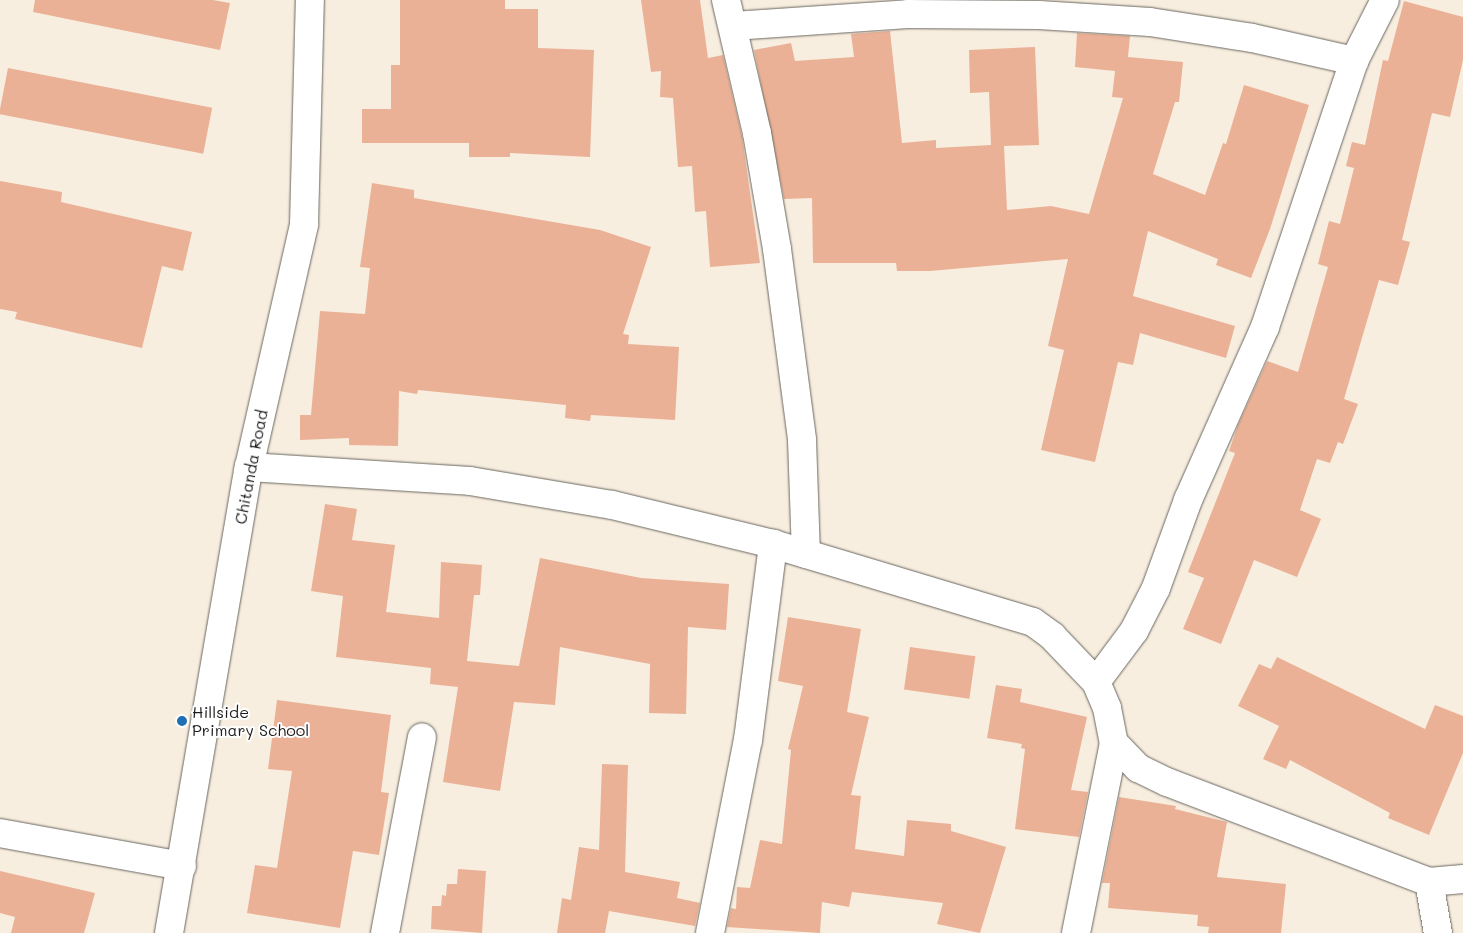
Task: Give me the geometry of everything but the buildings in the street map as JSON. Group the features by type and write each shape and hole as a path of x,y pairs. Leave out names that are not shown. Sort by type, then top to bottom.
{"street":[{"name":"Chitanda Road","path":"169,933 249,467 304,224 310,0"},
{"path":"726,0 757,133 777,249 802,440 806,554"},
{"path":"1096,682 1134,631 1156,588 1188,500 1265,327 1354,61 1385,0"},
{"path":"733,26 908,14 1076,18 1150,22 1252,38 1354,61"},
{"path":"249,467 470,481 612,506 773,544 1033,622 1064,647 1096,682 1107,708 1114,743 1076,933"},
{"path":"710,933 748,740 773,544"},
{"path":"385,933 422,737"},
{"path":"1114,743 1138,768 1167,782 1429,882 1463,879"},
{"path":"0,833 182,866"},
{"path":"1429,882 1438,933"}],"place":[{"name":"Hillside Primary School","path":"182,721"}]}
